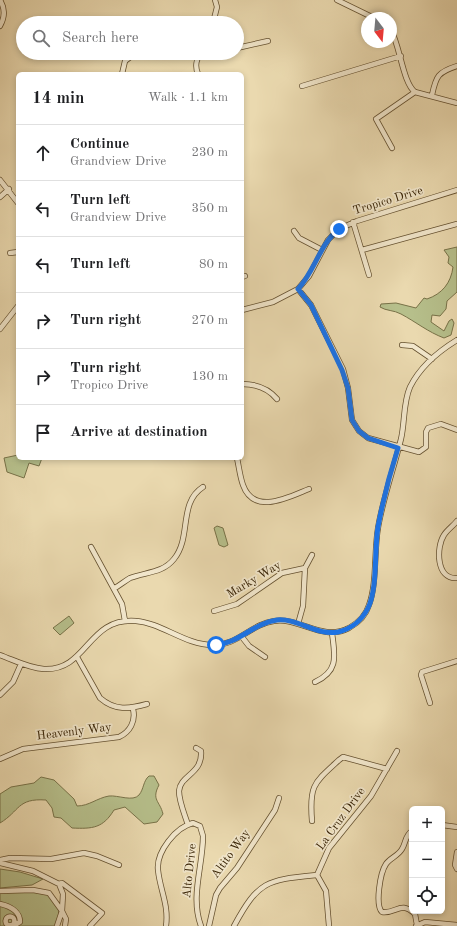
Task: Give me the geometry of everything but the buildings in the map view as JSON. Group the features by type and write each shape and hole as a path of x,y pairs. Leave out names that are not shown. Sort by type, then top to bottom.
{"street":[{"path":"0,0 4,6 0,26"},
{"path":"214,0 217,7 215,16"},
{"path":"337,0 362,12"},
{"path":"244,46 268,41"},
{"path":"397,46 406,78 411,89 415,92 432,95 457,103"},
{"path":"302,86 401,56"},
{"path":"122,72 127,60"},
{"path":"197,72 196,70 199,60"},
{"path":"432,95 438,75 446,69 457,66"},
{"path":"392,148 376,119 415,92"},
{"path":"0,180 16,200"},
{"path":"0,197 8,189"},
{"name":"Tropico Drive","path":"244,309 273,302 298,289 309,276 322,250 332,235 353,222 457,190"},
{"path":"353,222 369,275"},
{"path":"362,250 457,224"},
{"path":"294,231 299,238 322,250"},
{"path":"10,253 16,252"},
{"path":"298,289 311,305 342,370 348,388 352,420 359,431 368,438 414,452 423,451 426,447 426,432 432,425 444,425 457,430"},
{"path":"0,329 16,309"},
{"path":"0,656 40,669 50,669 62,666 77,657 102,629 114,623 125,620 145,623 204,645 221,645 242,637 258,626 272,621 286,620 315,631 332,632 352,626 362,617 369,606 371,598 378,528 398,448 410,389 432,359 457,340"},
{"path":"402,345 413,346 432,359"},
{"path":"244,384 254,385 270,391 277,399"},
{"path":"238,460 245,488 252,497 258,501 274,503 309,489"},
{"path":"115,588 130,578 164,568 175,558 184,537 188,504 192,496 203,487"},
{"path":"457,521 443,536 439,552 440,565 443,570 449,576 457,578"},
{"path":"91,547 115,588 122,604 125,620"},
{"path":"298,624 303,606 305,568 312,555"},
{"name":"Marky Way","path":"214,611 237,604 282,573 305,568"},
{"path":"314,682 327,675 334,665 335,657 332,632"},
{"path":"242,637 249,646 265,657"},
{"path":"77,657 100,698 112,706 133,709 147,704"},
{"path":"430,703 421,675 422,672 457,661"},
{"path":"0,695 13,682 21,664"},
{"name":"Heavenly Way","path":"0,759 22,748 119,737 125,734 132,726 134,716 133,709"},
{"path":"188,825 179,792 184,781 198,768 201,751 196,748"},
{"name":"La Cruz Drive","path":"317,875 329,848 371,796 397,751"},
{"path":"312,821 310,802 315,783 343,757 387,769"},
{"name":"Altito Way","path":"209,926 220,888 237,868 275,810 279,798"},
{"name":"Alto Drive","path":"166,926 167,909 158,870 159,861 170,839 178,831 193,823 198,825 203,833 203,845 196,898 197,914 201,926"},
{"path":"445,825 457,827"},
{"path":"409,833 401,851 386,864 383,873 378,905 382,912 389,913 401,907 407,908 415,914 416,925 425,922 457,925"},
{"path":"457,852 455,865 457,869"},
{"path":"0,860 10,858 51,859 84,853 97,856 119,865"},
{"path":"0,863 33,871 59,884 62,883 70,888 75,895 102,913 90,926"},
{"path":"234,926 253,896 270,882 279,879 317,875 326,891 329,926"},
{"path":"57,926 62,911 63,894 59,884"},
{"path":"0,891 46,891 53,895 62,911 66,919 65,926"},
{"path":"0,904 13,909 19,915 20,922 15,925 11,925"}],"green space":[{"path":"457,247 457,292 447,301 446,309 440,316 432,315 431,322 444,331 449,321 452,319 454,323 451,335 444,338 438,336 401,314 380,307 381,304 396,303 416,308 424,298 427,299 432,297 441,291 448,283 453,267 448,263 449,257 444,250"},
{"path":"16,455 16,460 41,460 39,466 29,463 24,478 7,472 4,458"},
{"path":"217,526 223,528 228,545 224,547 219,545 214,528"},
{"path":"69,616 74,623 60,635 53,628"},
{"path":"149,776 154,776 159,785 156,797 163,814 157,822 144,824 125,807 114,810 106,821 97,826 72,828 61,818 54,817 52,808 46,800 37,800 24,803 0,823 0,794 11,787 34,783 41,777 54,780 74,799 77,806 81,806 109,796 129,798 136,797 141,793"},
{"path":"0,869 20,872 43,879 32,885 0,888"},
{"path":"21,891 41,892 51,896 59,910 58,920 55,926 0,926 0,893"}],"route":[{"path":"216,645 227,644 237,640 258,626 277,620 286,620 315,631 340,631 349,628 359,620 365,614 369,606 378,528 392,466 398,448 368,438 359,431 352,420 347,381 311,305 298,289 309,276 328,240 339,229"}]}
